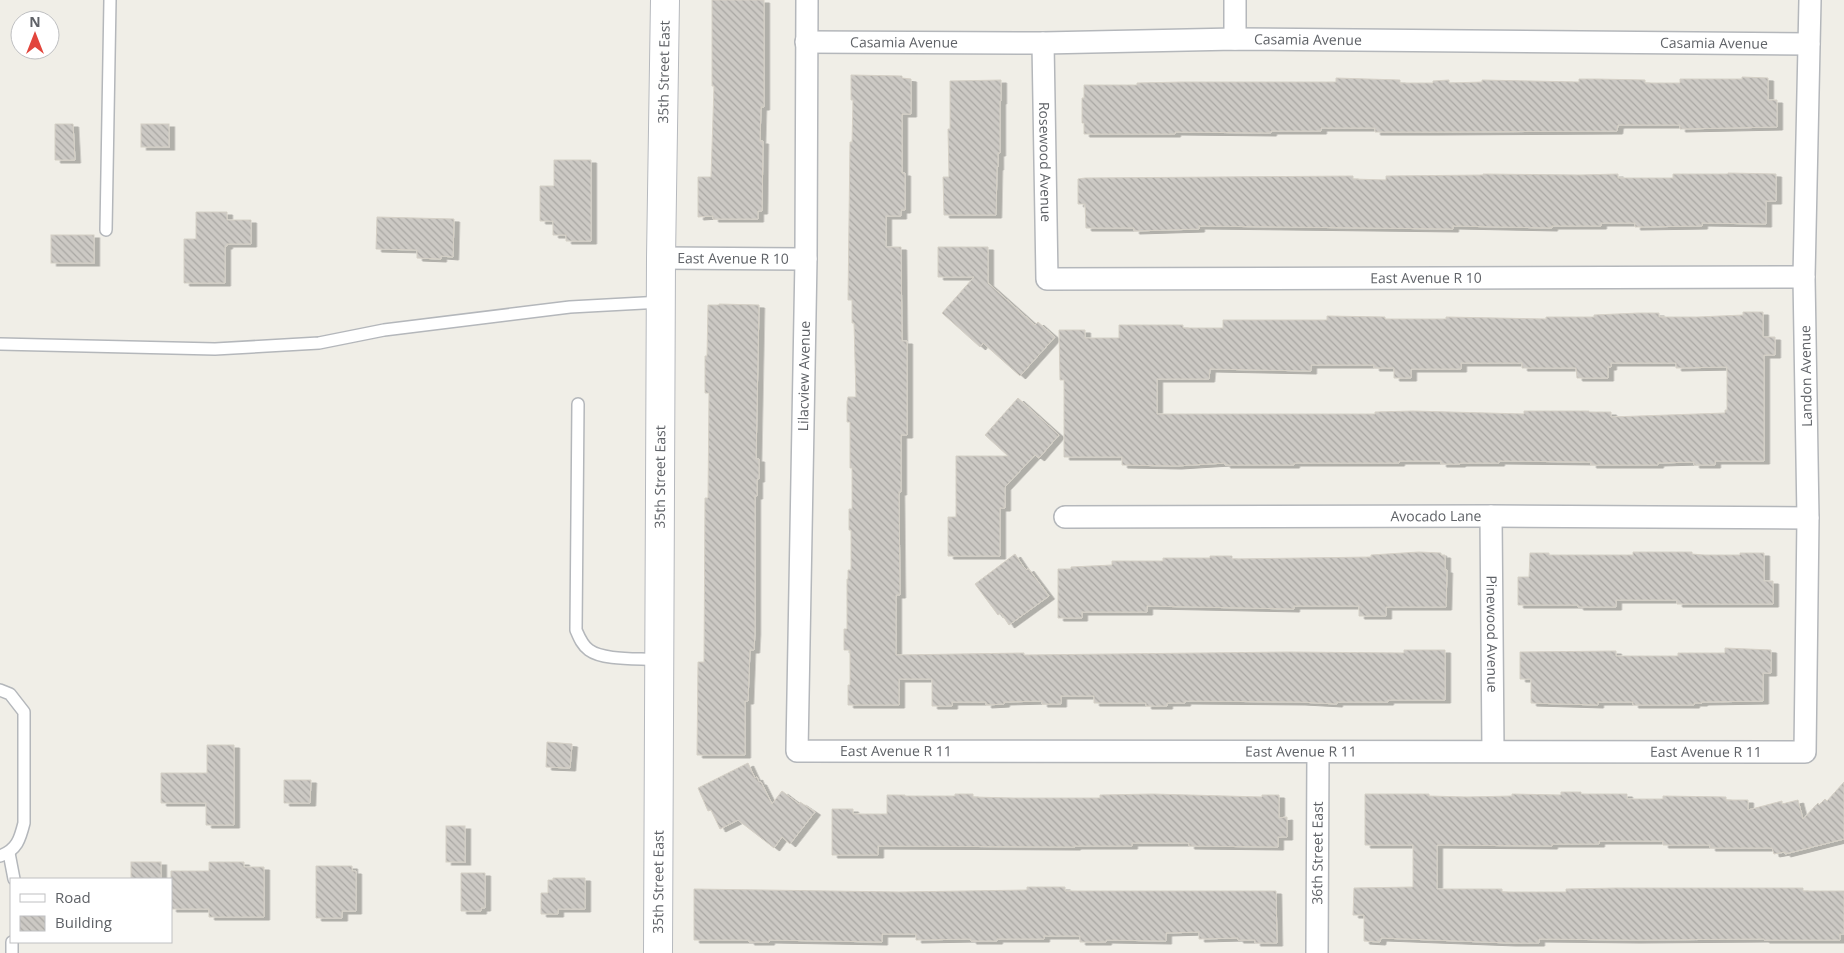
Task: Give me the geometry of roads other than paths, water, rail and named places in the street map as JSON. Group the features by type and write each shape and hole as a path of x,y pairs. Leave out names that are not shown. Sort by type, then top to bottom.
{"street":[{"name":"35th Street East","path":"658,953 661,258 665,0"},
{"name":"Lilacview Avenue","path":"797,751 806,259 806,0"},
{"path":"1236,0 1236,39"},
{"name":"Landon Avenue","path":"1804,752 1808,518 1804,277 1810,0"},
{"name":"Casamia Avenue","path":"806,42 1043,43 1236,39 1809,44"},
{"name":"Rosewood Avenue","path":"1043,43 1047,279"},
{"name":"East Avenue R 10","path":"661,258 806,259"},
{"name":"East Avenue R 10","path":"1047,279 1804,277"},
{"name":"Avocado Lane","path":"1065,517 1491,516 1808,518"},
{"name":"Pinewood Avenue","path":"1491,516 1494,751"},
{"name":"East Avenue R 11","path":"797,751 1804,752"},
{"name":"36th Street East","path":"1317,953 1318,752"}],"lane":[{"path":"106,230 110,0"},
{"path":"0,344 215,350 319,343 384,330 560,308 662,302"},
{"path":"578,404 576,630 580,640 589,650 603,656 660,660"},
{"path":"0,690 10,694 24,712 24,823 20,840 4,855 14,878"}]}
